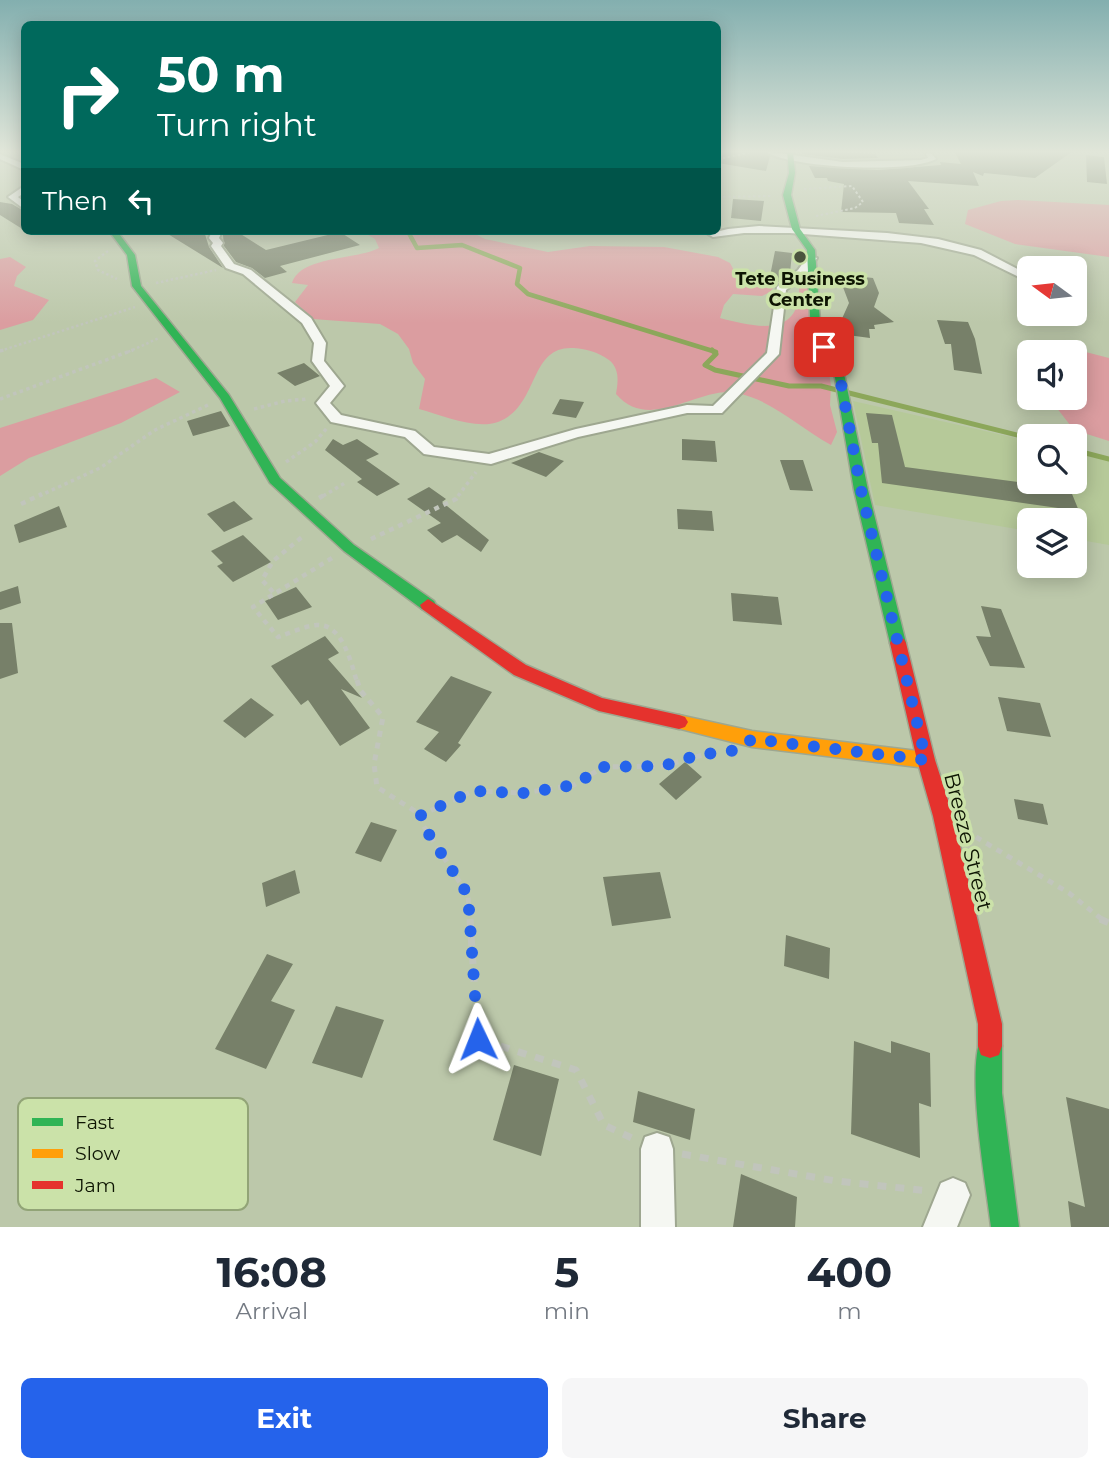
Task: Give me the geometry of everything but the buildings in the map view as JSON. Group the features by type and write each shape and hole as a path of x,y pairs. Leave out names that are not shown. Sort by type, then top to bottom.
{"street":[{"name":"Breeze Street","path":"790,208 794,223 811,250 816,336 832,359 840,378 861,490 926,760 943,816 990,1024 989,1093 1004,1227"},
{"path":"721,232 794,223 874,234 973,251 1017,273"},
{"path":"215,235 218,243 216,246 230,266 247,272 307,321 320,343 318,361 337,386 323,403 337,419 410,434 429,451 491,459 513,450 576,433 687,409 717,410 773,354 781,289 802,272 812,258"},
{"path":"116,236 131,255 137,286 225,397 272,475 349,548 520,670 599,704 760,740 926,760"},
{"path":"657,1149 658,1227"},
{"path":"940,1227 953,1195"}],"path":[{"path":"794,223 854,208"},
{"path":"116,236 95,261 98,271 137,286 192,277 230,266"},
{"path":"0,351 106,319 148,301"},
{"path":"0,400 63,378 83,367 139,349 171,330"},
{"path":"21,504 100,468 155,430 225,397"},
{"path":"236,414 294,400 323,403"},
{"path":"272,475 296,453 315,442 337,419"},
{"path":"491,459 473,474 456,499 407,524 349,548 273,592 253,607 278,637 317,625 329,628 346,646 360,690 383,717 374,764 377,787 421,815 423,825 468,895 478,1039 576,1070 604,1125 657,1149 835,1181 953,1195"},
{"path":"273,592 262,580 273,561 302,537 305,507 345,483"},
{"path":"421,815 473,791 537,791 574,785 603,767 663,766 711,753"},
{"path":"943,816 1069,893 1096,917 1109,923"}],"shaded area":[{"path":"1109,208 1109,257 1015,244 965,224 968,210"},
{"path":"368,235 477,235 548,252 590,246 664,247 718,257 730,263 738,278 771,284 773,288 770,292 762,296 733,294 724,305 720,318 761,326 784,322 792,315 798,303 799,286 808,284 813,337 828,366 830,405 837,432 831,445 774,408 737,393 723,392 659,409 644,410 629,405 616,394 617,376 613,364 597,353 574,348 559,350 549,356 521,403 511,414 498,422 469,423 419,409 425,379 398,334 380,324 313,319 295,302 308,285 292,283 297,274 317,263 379,248 375,239"},
{"path":"10,257 26,267 17,276 14,286 49,300 33,320 0,330 0,259"},
{"path":"1087,352 1109,358 1109,441 1087,434 1087,424 1069,424 1058,410 1087,410"},
{"path":"156,378 180,392 121,423 29,458 0,476 0,428"},
{"path":"853,401 1017,438 1017,494 1087,494 1087,454 1109,459 1109,545 1087,541 1087,508 1017,508 1017,529 875,505"}],"waterway":[{"path":"410,235 412,239"},
{"path":"411,237 417,248 462,245 520,268 517,284 528,294 713,351"},
{"path":"713,351 716,354 705,365 715,370 789,386 821,386 1017,435"},
{"path":"1087,453 1109,459"}],"traffic: fast":[{"path":"791,208 796,229 811,250 816,336 832,359 840,378 861,490 898,643"},
{"path":"116,235 131,255 137,286 225,397 275,480 349,548 428,605"},
{"path":"990,1046 989,1093 1005,1227"}],"traffic: slow":[{"path":"679,722 752,739 926,760"}],"traffic: jam":[{"path":"428,605 520,670 599,704 679,722"},
{"path":"898,643 926,760 943,816 990,1024 990,1046"}],"place":[{"name":"Tete Business Center","path":"800,257"}],"route":[{"path":"478,1039 468,895 423,825 421,815 473,791 524,793 574,785 603,767 663,766 698,755 738,750 752,739 926,760 861,490 840,378 824,347"}]}
